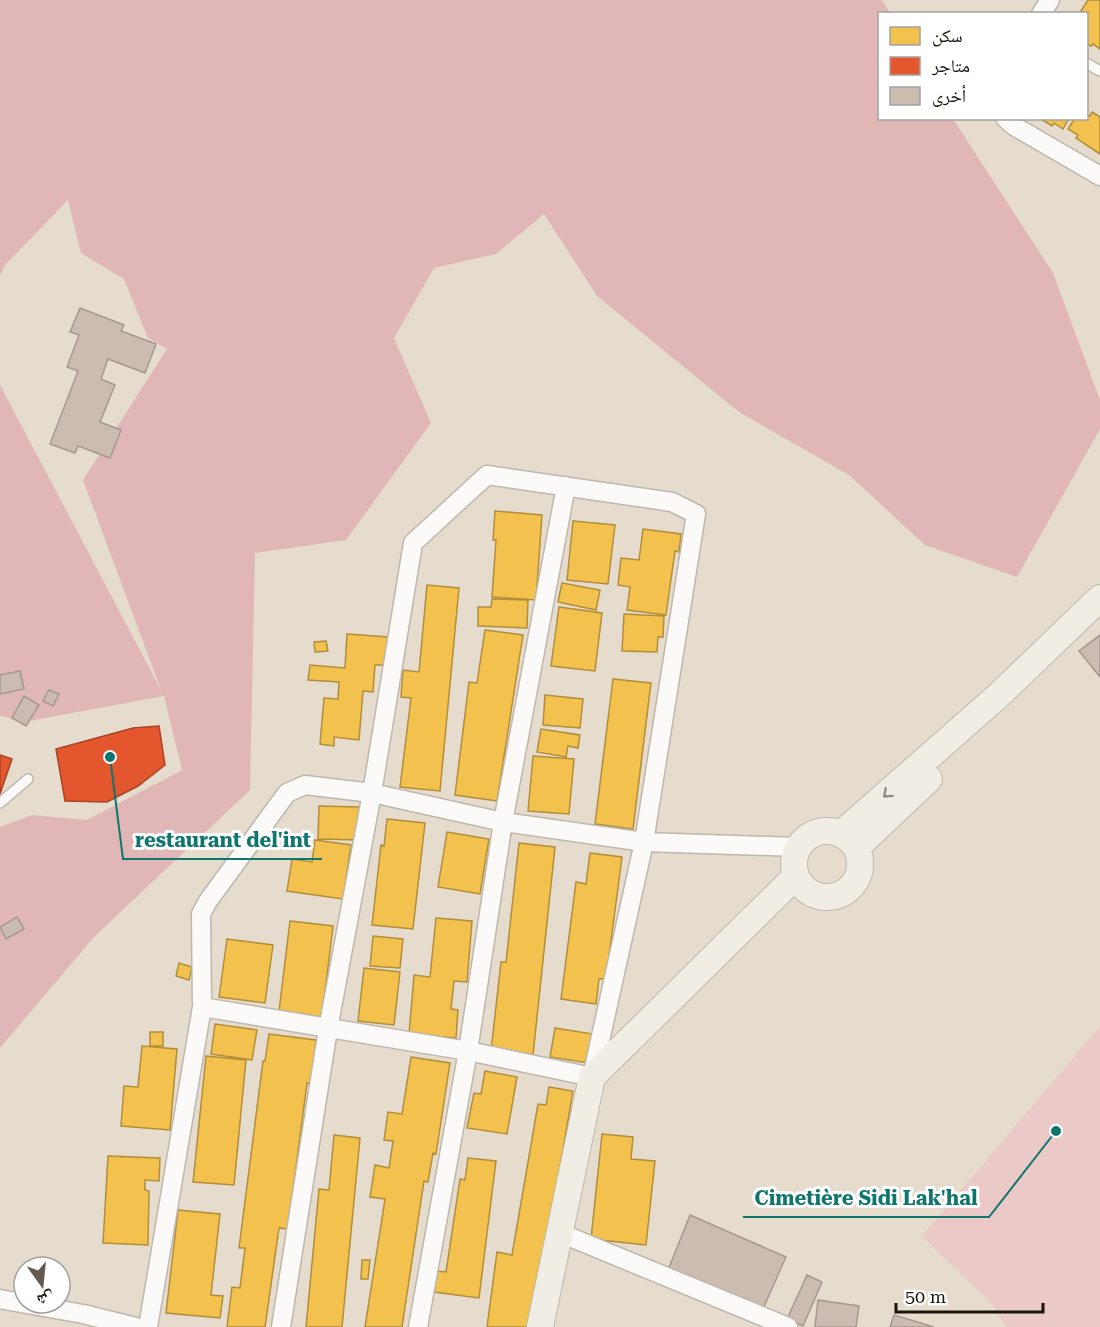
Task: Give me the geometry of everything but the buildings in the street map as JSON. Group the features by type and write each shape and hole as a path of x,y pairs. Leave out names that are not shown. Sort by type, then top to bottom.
{"main road":[{"path":"849,840 1100,598"},
{"path":"849,840 1100,619"},
{"path":"826,830 849,840 861,862 859,877 850,889 836,897 820,897 801,883 794,861 798,847 810,835 826,830"},
{"path":"540,1327 592,1077 801,883"},
{"path":"553,1327 601,1086 801,883"}],"street":[{"path":"1007,120 1100,176"},
{"path":"202,1007 328,1029 468,1051 592,1077 644,842 696,514 672,502 487,475 413,543 372,793 328,1029 281,1327"},
{"path":"418,1327 468,1051 503,822 566,486"},
{"path":"148,1327 202,1007 201,914 208,901 287,793 305,785 372,793 503,822 644,842 798,847"},
{"path":"570,1237 788,1327"},
{"path":"0,1299 83,1314 136,1327"}],"lane":[{"path":"0,803 28,779"}],"shaded area":[{"path":"0,0 882,0 889,12 878,12 878,120 954,120 1053,273 1100,400 1100,429 1017,577 925,545 849,475 739,412 597,296 544,214 496,254 434,268 394,338 431,423 346,540 255,553 250,790 94,937 0,1048 0,827 32,815 87,820 182,770 164,696 29,721 0,716 0,385 161,690 83,480 167,349 148,338 124,279 81,253 68,200 5,265 0,276"},
{"path":"1100,1026 1100,1327 1007,1327 989,1301 922,1236"}],"place":[{"name":"restaurant del'int","path":"110,757"},
{"name":"Cimetière Sidi Lak'hal","path":"1056,1131"}]}
